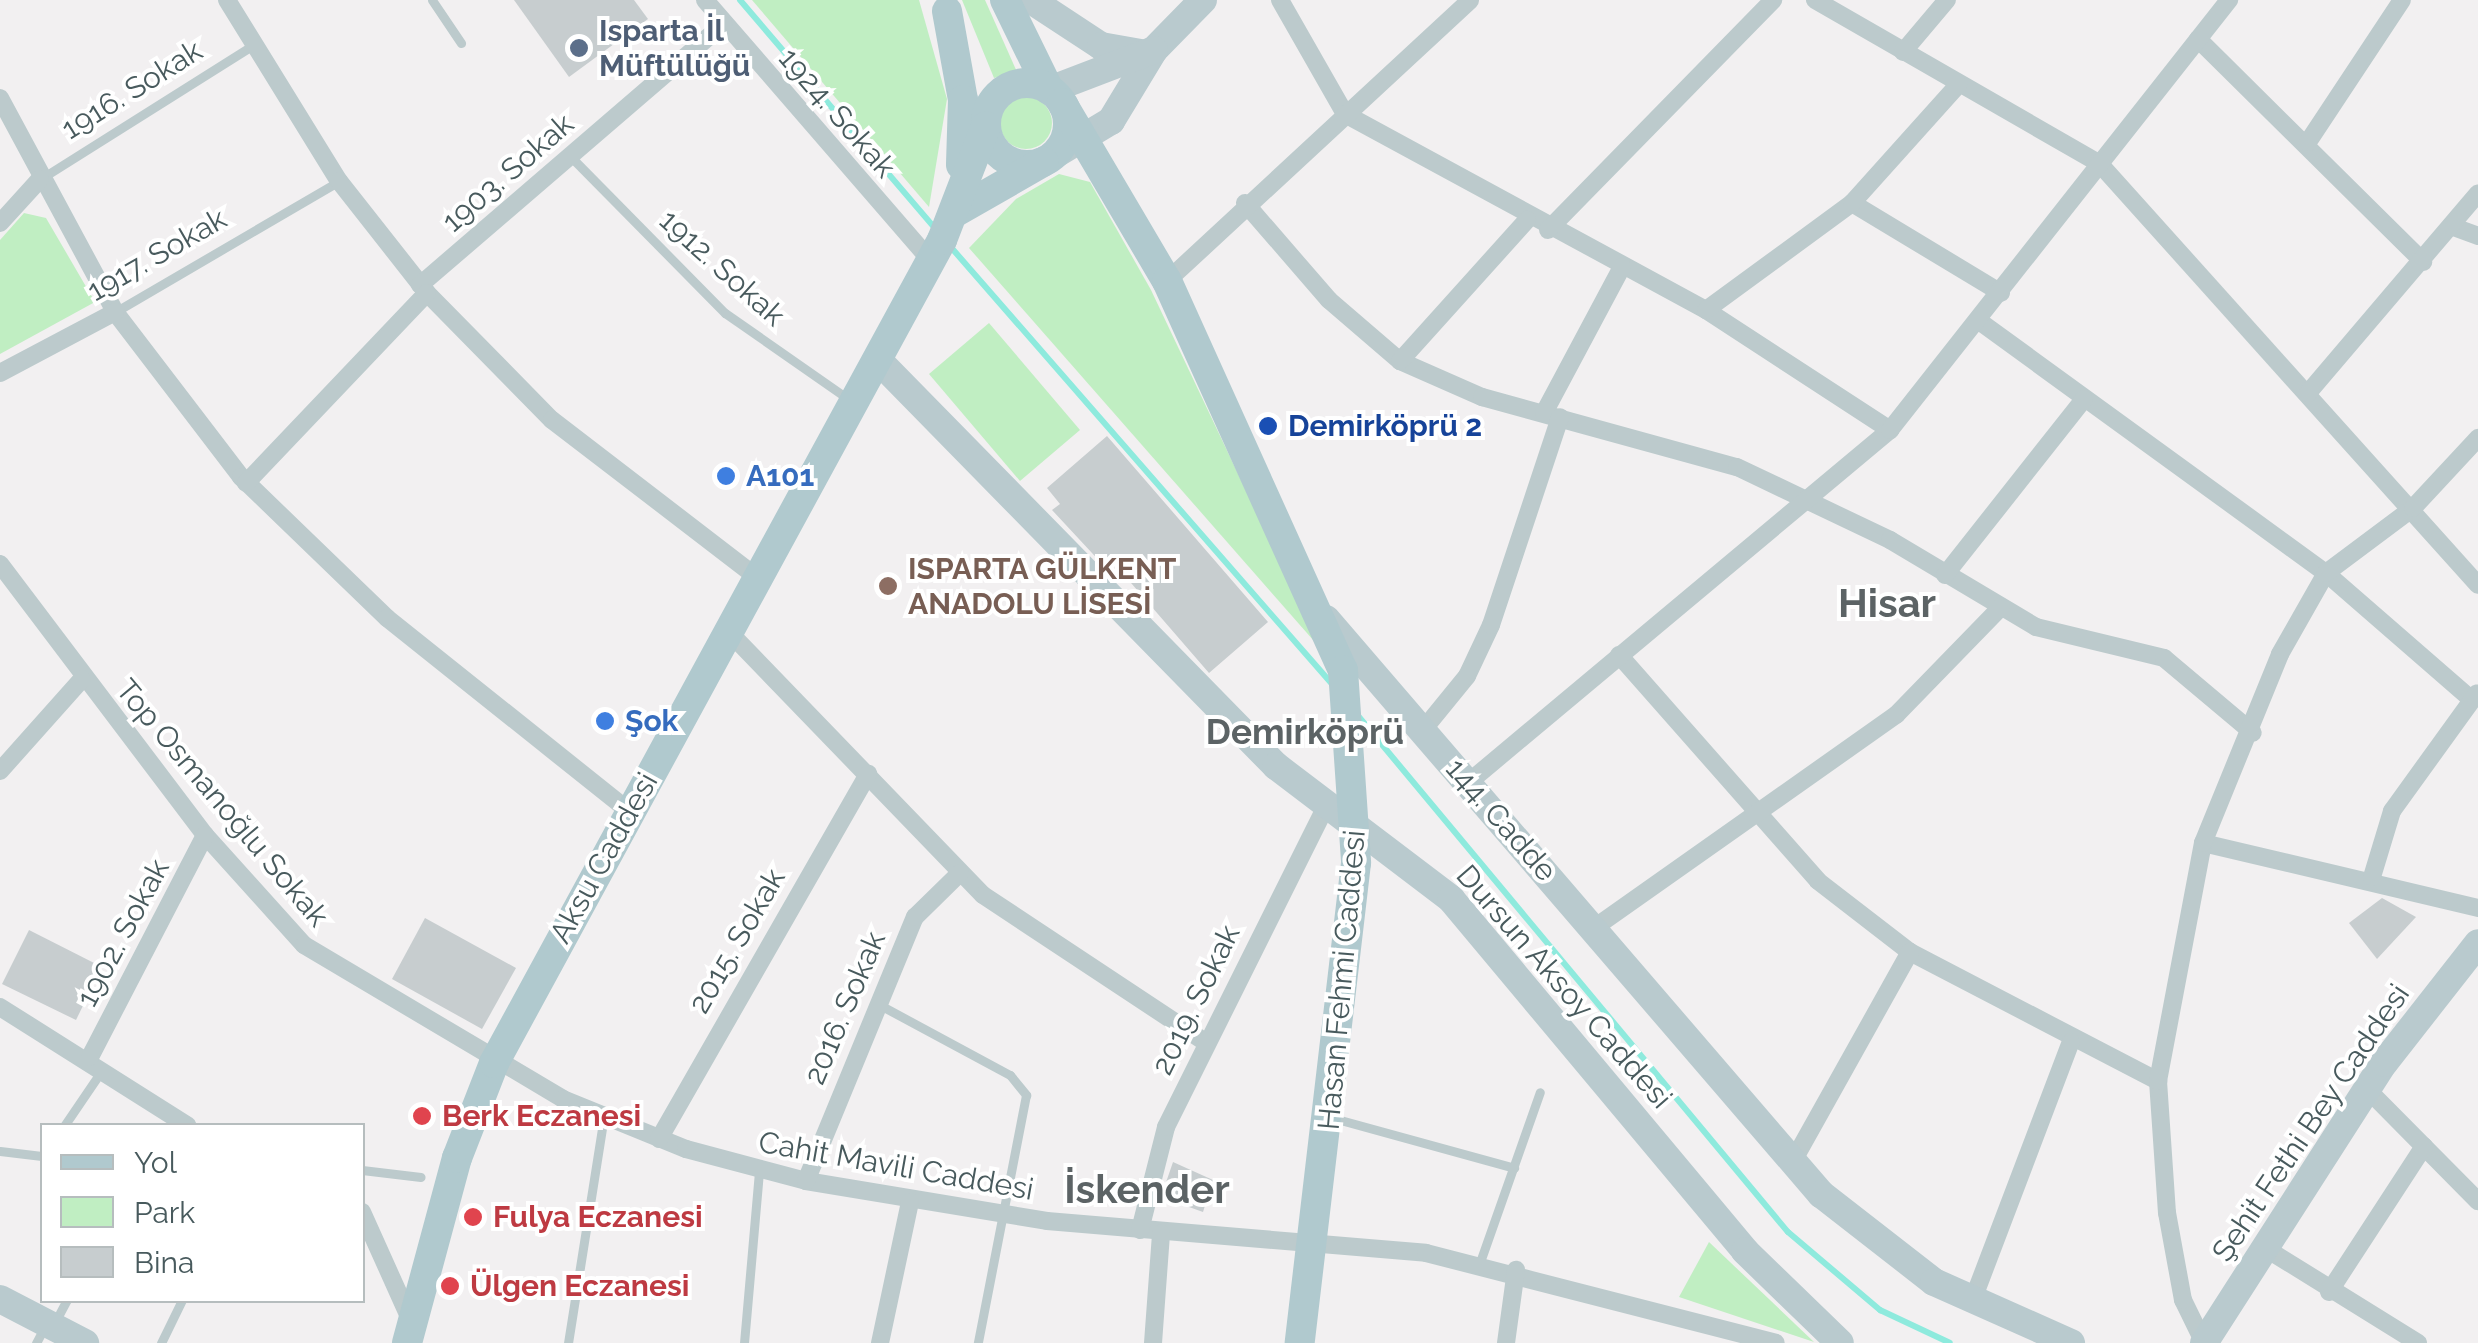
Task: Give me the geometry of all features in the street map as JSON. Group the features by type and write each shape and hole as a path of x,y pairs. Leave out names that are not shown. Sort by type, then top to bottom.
{"main road":[{"name":"144. Cadde","path":"1006,0 1056,97 1087,139 1167,281 1326,619"},
{"path":"944,6 986,119 1007,160 1046,160"},
{"path":"944,6 963,100 954,213"},
{"path":"954,213 1046,160 1064,142 1056,97 1016,84 986,119"},
{"name":"Aksu Caddesi","path":"409,1333 494,1063 930,261 954,213 986,119"},
{"name":"Hasan Fehmi Caddesi","path":"1300,1343 1330,1117 1357,806 1343,670 1326,619"}],"street":[{"path":"227,0 252,46 340,181 424,289 580,444 758,578"},
{"name":"1924. Sokak","path":"705,0 930,261"},
{"path":"1031,0 1100,46 1151,52"},
{"path":"1046,160 1087,139 1111,121 1151,52 1203,0"},
{"path":"1280,0 1345,114 1527,220 1706,310 1890,430"},
{"path":"1167,281 1245,203 1470,0"},
{"path":"1548,230 1773,0"},
{"path":"1815,0 2100,164 2413,508 2478,585"},
{"path":"1903,52 1947,0"},
{"path":"1469,782 1619,654 1810,502 1890,430 2229,0"},
{"path":"2308,142 2402,0"},
{"name":"1903. Sokak","path":"246,483 424,289 723,24"},
{"path":"2198,39 2308,142 2423,262"},
{"path":"1056,97 1151,52"},
{"path":"1706,310 1852,203 1958,85"},
{"path":"0,98 114,312 246,483 386,618 630,812"},
{"path":"0,223 40,179"},
{"path":"2308,392 2478,193"},
{"path":"1245,203 1329,300 1400,361 1552,415 1737,467 1810,502 2036,627 2164,658 2253,733"},
{"path":"1852,203 2001,293"},
{"path":"1400,361 1527,220"},
{"path":"2451,226 2478,236"},
{"path":"1423,730 1467,676 1491,626 1552,415 1622,267"},
{"name":"1917. Sokak","path":"0,373 114,312"},
{"path":"1979,321 2326,572 2475,696 2392,812 2372,877"},
{"name":"Dursun Aksoy Caddesi","path":"877,358 1276,766 1328,804 1357,806 1476,925 1744,1251 1840,1343"},
{"path":"1945,575 2084,399"},
{"path":"2204,1343 2183,1300 2174,1248 2158,1080 2203,843 2253,733 2280,654 2326,572 2413,508 2478,438"},
{"name":"Top Osmanoğlu Sokak","path":"0,564 82,679 206,835 304,945 494,1063"},
{"path":"1594,928 1896,716 2000,607"},
{"name":"144. Cadde","path":"1326,619 1792,1162 1882,1244 1972,1302 2071,1343"},
{"path":"728,632 960,873 1014,920 1204,1041"},
{"path":"1619,654 1752,817 1910,952 2070,1042 2158,1080"},
{"path":"0,771 82,679"},
{"name":"2015. Sokak","path":"659,1139 868,774"},
{"name":"2019. Sokak","path":"1140,1230 1158,1148 1204,1041 1328,804"},
{"name":"1902. Sokak","path":"96,1063 206,835"},
{"path":"2203,843 2372,877 2478,908"},
{"name":"2016. Sokak","path":"806,1181 876,1002 919,910 960,873"},
{"name":"Şehit Fethi Bey Caddesi","path":"2204,1343 2367,1088 2478,943"},
{"path":"1792,1162 1910,952"},
{"path":"0,1007 96,1063 165,1121"},
{"path":"1972,1302 2070,1042"},
{"name":"Cahit Mavili Caddesi","path":"494,1063 659,1139 759,1171 910,1202 1001,1215 1161,1232 1316,1241 1480,1262 1776,1343"},
{"path":"2367,1088 2478,1201"},
{"path":"2329,1292 2424,1146"},
{"path":"880,1343 910,1202"},
{"path":"365,1220 409,1333"},
{"path":"1153,1343 1161,1232"},
{"path":"2265,1248 2329,1292 2418,1343"},
{"path":"1506,1343 1516,1270"},
{"path":"0,1300 45,1331 85,1343"}],"lane":[{"path":"432,0 461,42"},
{"name":"1916. Sokak","path":"40,179 252,46"},
{"name":"1912. Sokak","path":"570,156 725,313 853,403"},
{"name":"1917. Sokak","path":"114,312 340,181"},
{"path":"876,1002 1023,1088 978,1343"},
{"path":"66,1123 96,1063"},
{"path":"1480,1262 1540,1092"},
{"path":"568,1343 604,1116"},
{"path":"1330,1117 1514,1168"},
{"path":"0,1151 40,1156"},
{"path":"365,1170 420,1177"},
{"path":"744,1343 759,1171"},
{"path":"45,1331 65,1303"},
{"path":"161,1343 181,1303"}],"green space":[{"path":"752,0 919,0 947,99 929,207"},
{"path":"962,0 985,0 1017,72 994,78"},
{"path":"1026,97 1044,105 1052,123 1044,141 1026,149 1008,141 1000,123 1008,105"},
{"path":"1059,174 1090,182 1151,290 1321,649 969,248 1016,199"},
{"path":"24,213 46,218 95,302 0,354 0,240"},
{"path":"989,323 1080,430 1020,481 929,374"},
{"path":"1709,1242 1814,1342 1679,1297"}],"building":[{"name":"Isparta İl Müftülüğü","path":"514,0 634,0 648,19 569,77"},
{"path":"1107,436 1268,622 1209,673 1112,561 1105,567 1052,510 1060,504 1047,488"},
{"path":"2382,898 2416,917 2377,959 2349,923"},
{"path":"425,918 516,968 482,1029 392,979"},
{"path":"29,930 102,967 76,1020 2,984"},
{"path":"1173,1162 1213,1180 1203,1212 1161,1197"}],"waterway":[{"path":"740,0 935,228"},
{"path":"949,245 1332,684"},
{"path":"1359,717 1788,1232 1880,1310 1950,1343"}],"place":[{"name":"Isparta İl Müftülüğü","path":"579,48"},
{"name":"Demirköprü 2","path":"1268,426"},
{"name":"A101","path":"726,476"},
{"name":"ISPARTA GÜLKENT ANADOLU LİSESİ","path":"888,586"},
{"name":"Şok","path":"605,721"},
{"name":"Berk Eczanesi","path":"422,1116"},
{"name":"Fulya Eczanesi","path":"473,1217"},
{"name":"Ülgen Eczanesi","path":"450,1286"}],"district":[{"name":"Hisar","path":"1887,603"},
{"name":"Demirköprü","path":"1305,732"},
{"name":"İskender","path":"1147,1189"}]}
